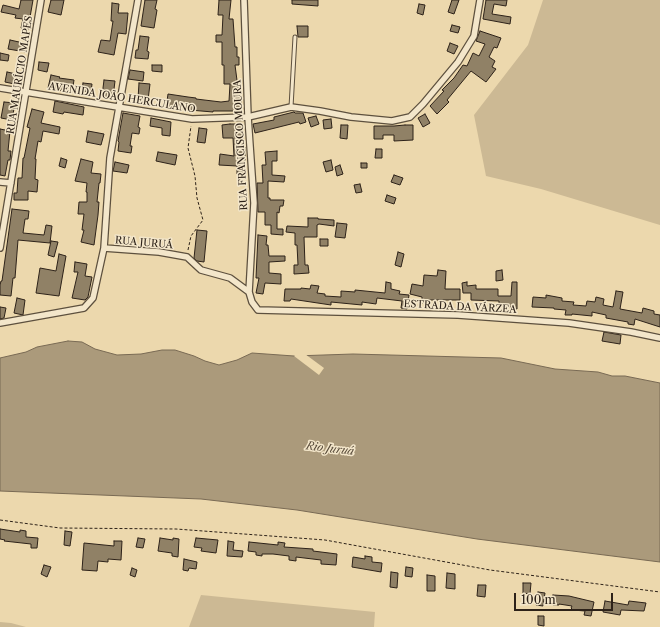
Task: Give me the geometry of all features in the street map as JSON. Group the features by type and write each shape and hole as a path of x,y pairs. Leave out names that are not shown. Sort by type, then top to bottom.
{"street":[{"name":"RUA MAURÍCIO MAPES","path":"0,248 41,0"},
{"path":"104,248 110,158 138,0"},
{"name":"RUA FRANCISCO MOURA","path":"244,0 248,117 254,203 249,292 252,302 258,310"},
{"name":"AVENIDA JOÃO HERCULANO","path":"0,88 192,119 248,117 291,107 352,117 392,121 410,117 423,104 458,62 474,36 480,0"},
{"path":"0,182 10,183"},
{"name":"RUA JURUÁ","path":"0,323 84,308 93,298 104,248 159,252 187,257"},
{"path":"187,257 201,270 230,278 249,292"},
{"name":"ESTRADA DA VÁRZEA","path":"258,310 458,314 569,323 631,332 660,338"}],"lane":[{"path":"291,107 295,37"}],"path":[{"path":"187,257 191,236 203,220 197,198 195,176 188,148 192,119"},
{"path":"0,520 60,528 176,529 325,540 490,570 660,592"}],"shaded area":[{"path":"543,0 660,0 660,225 541,189 486,176 474,115 528,45"},
{"path":"201,595 375,612 374,627 189,627"},
{"path":"0,622 11,623 26,627 0,627"}],"water":[{"name":"Rio Juruá","path":"68,341 82,342 95,349 117,355 175,350 219,365 237,360 252,353 294,356 353,354 501,358 555,369 598,372 612,376 625,376 660,383 660,562 477,539 297,510 201,499 0,491 0,358 26,352 37,347"}],"pier":[{"path":"296,354 305,354 324,368 319,375 294,356"}],"building":[{"path":"21,0 33,0 29,23 32,23 31,29 21,28 23,19 15,18 16,15 1,12 3,5 19,9"},
{"path":"51,0 64,0 61,15 48,12"},
{"path":"145,0 157,0 154,28 141,26"},
{"path":"219,0 231,0 229,19 233,19 235,47 237,47 237,57 239,57 239,65 235,65 238,88 241,88 241,111 213,112 166,108 168,94 221,102 229,101 230,84 224,84 222,42 216,42 216,35 222,35 223,15 218,15"},
{"path":"292,0 318,0 318,6 292,4"},
{"path":"452,0 459,0 454,14 448,12"},
{"path":"486,0 507,0 506,6 494,4 492,14 511,17 510,24 483,19"},
{"path":"112,3 119,4 118,13 128,13 126,34 118,33 114,55 98,52 101,40 110,41 113,21 111,21"},
{"path":"419,4 425,5 423,15 417,13"},
{"path":"452,25 460,27 458,33 450,31"},
{"path":"297,26 308,26 308,37 298,37"},
{"path":"480,31 501,38 497,48 494,47 489,57 495,61 492,67 496,69 486,82 471,71 447,100 449,102 437,114 430,106 444,91 442,90 454,78 463,65 467,66 473,53 479,56 485,44 476,41"},
{"path":"140,36 149,37 147,51 149,52 148,59 135,58"},
{"path":"10,40 28,44 26,52 8,49"},
{"path":"450,43 458,46 454,54 447,51"},
{"path":"0,53 9,55 8,61 0,60"},
{"path":"39,62 49,63 47,72 38,70"},
{"path":"152,65 162,65 162,72 152,71"},
{"path":"130,70 144,72 143,81 128,79"},
{"path":"7,72 21,75 19,85 5,82"},
{"path":"51,75 60,77 59,78 74,80 72,93 48,88"},
{"path":"104,80 115,81 113,97 102,96"},
{"path":"83,83 92,84 91,92 82,91"},
{"path":"139,83 150,84 148,100 138,99"},
{"path":"55,101 84,107 83,115 53,112"},
{"path":"4,102 15,103 12,120 1,118"},
{"path":"32,109 44,112 41,123 60,127 59,134 43,131 41,142 38,141 35,159 35,179 38,180 37,192 28,191 28,200 14,200 14,193 17,193 18,178 22,178 23,158 30,128 27,127"},
{"path":"294,112 303,113 306,122 300,124 299,122 255,133 253,124 274,120 274,117"},
{"path":"123,113 140,116 138,127 140,128 139,134 132,133 130,146 132,146 131,153 118,151 118,141"},
{"path":"425,114 430,123 423,127 418,118"},
{"path":"316,116 319,124 311,127 308,118"},
{"path":"151,118 171,122 170,136 162,135 162,128 150,126"},
{"path":"331,119 332,128 324,129 323,120"},
{"path":"242,124 243,147 245,147 245,174 237,174 237,166 219,165 220,154 234,156 233,138 223,138 222,125"},
{"path":"341,125 348,125 347,139 340,138"},
{"path":"413,125 413,140 394,141 394,135 383,135 383,139 374,139 374,126"},
{"path":"199,128 207,129 205,143 197,142"},
{"path":"0,129 10,131 8,151 11,151 10,160 8,160 5,176 0,175"},
{"path":"88,131 104,134 101,145 86,142"},
{"path":"376,149 382,149 382,158 375,158"},
{"path":"277,151 277,161 272,161 272,175 285,176 284,182 268,181 268,198 270,198 270,200 284,200 283,206 280,206 279,213 277,212 277,229 283,229 283,235 271,234 271,225 265,225 265,212 258,212 257,183 263,183 262,165 266,165 265,152"},
{"path":"158,152 177,155 175,165 156,161"},
{"path":"61,158 67,160 65,168 59,166"},
{"path":"81,159 93,162 91,173 101,174 97,202 99,202 94,245 81,242 84,230 82,230 84,214 78,214 79,202 87,202 87,183 75,181"},
{"path":"331,160 333,170 326,172 323,162"},
{"path":"115,162 129,165 127,173 113,171"},
{"path":"361,163 367,163 367,168 361,168"},
{"path":"340,165 343,174 337,176 335,167"},
{"path":"394,175 403,178 400,185 391,182"},
{"path":"360,184 362,192 356,193 354,185"},
{"path":"387,195 396,198 394,204 385,201"},
{"path":"12,209 29,211 28,219 25,219 23,233 44,235 46,225 52,226 50,243 18,240 15,278 13,278 11,296 0,295 0,285 2,281"},
{"path":"308,218 334,220 334,226 319,224 317,225 317,237 304,237 305,265 308,265 309,273 294,274 294,265 298,265 297,245 295,245 295,233 286,232 287,226 308,227"},
{"path":"337,223 347,224 345,238 335,237"},
{"path":"197,230 207,231 204,262 197,261 194,258"},
{"path":"258,235 267,236 266,245 268,245 269,256 285,256 285,261 269,262 269,273 281,274 281,284 265,283 263,294 256,293 259,278 256,278"},
{"path":"320,239 328,239 328,246 320,246"},
{"path":"51,241 58,242 54,257 48,255"},
{"path":"398,252 404,254 401,267 395,265"},
{"path":"59,254 66,256 59,296 36,293 40,268 56,271"},
{"path":"75,262 87,264 85,276 92,277 88,297 85,300 72,298 78,272 74,272"},
{"path":"438,270 446,271 445,289 460,289 460,300 428,300 428,303 422,303 422,297 410,294 412,284 423,286 424,275 437,276"},
{"path":"502,270 503,280 496,281 496,271"},
{"path":"386,282 391,283 391,289 400,291 399,294 409,295 407,309 401,308 402,301 377,298 376,304 362,302 362,305 331,302 331,305 291,299 290,301 284,301 285,289 310,289 311,285 319,286 317,293 325,294 325,296 341,297 341,291 355,292 355,290 385,293"},
{"path":"467,282 467,286 476,285 476,289 498,289 498,296 511,296 512,282 517,282 517,309 499,306 499,301 471,300 471,293 463,293 462,283"},
{"path":"616,291 623,292 620,309 642,313 643,308 654,311 654,314 660,315 660,327 635,319 634,325 628,324 628,322 606,318 606,315 592,312 592,316 572,314 565,315 566,310 532,307 533,297 546,298 546,295 562,298 562,301 574,302 573,305 586,306 587,301 595,302 596,297 604,299 603,305 613,307"},
{"path":"17,298 25,300 23,315 14,313"},
{"path":"0,307 6,308 4,318 0,319"},
{"path":"604,332 621,335 620,344 602,341"},
{"path":"0,529 20,532 20,530 26,531 26,537 38,538 37,548 31,548 31,544 4,541 5,540 0,539"},
{"path":"65,531 72,532 70,546 64,545"},
{"path":"138,538 145,539 143,548 136,547"},
{"path":"160,538 173,540 173,538 179,539 178,557 172,556 172,553 158,551"},
{"path":"196,538 218,540 216,553 201,551 202,548 194,547"},
{"path":"114,541 122,541 121,560 108,559 108,562 98,561 97,571 82,570 84,543 114,546"},
{"path":"228,541 234,542 233,550 243,551 242,557 227,556"},
{"path":"249,542 278,545 278,542 285,543 284,547 313,549 313,551 337,554 336,565 321,564 321,560 296,557 296,561 289,560 289,556 273,554 262,554 262,556 256,555 256,552 248,551"},
{"path":"365,556 372,557 372,562 382,563 381,572 352,567 353,557 365,559"},
{"path":"184,559 197,562 196,569 189,568 188,571 183,570"},
{"path":"44,565 51,567 47,577 41,574"},
{"path":"406,567 413,568 412,577 405,576"},
{"path":"132,568 137,570 135,577 130,575"},
{"path":"391,572 398,573 397,588 390,587"},
{"path":"447,573 455,574 455,589 446,588"},
{"path":"427,575 435,576 435,591 427,591"},
{"path":"523,583 531,583 530,594 523,593"},
{"path":"478,585 486,585 485,597 477,596"},
{"path":"538,592 545,593 543,606 536,605"},
{"path":"553,595 569,596 594,602 591,616 584,615 585,611 573,610 571,608 572,606 559,604 553,605"},
{"path":"605,601 628,605 629,601 646,603 644,611 621,610 620,615 603,612"},
{"path":"538,616 544,616 544,626 538,625"}]}
